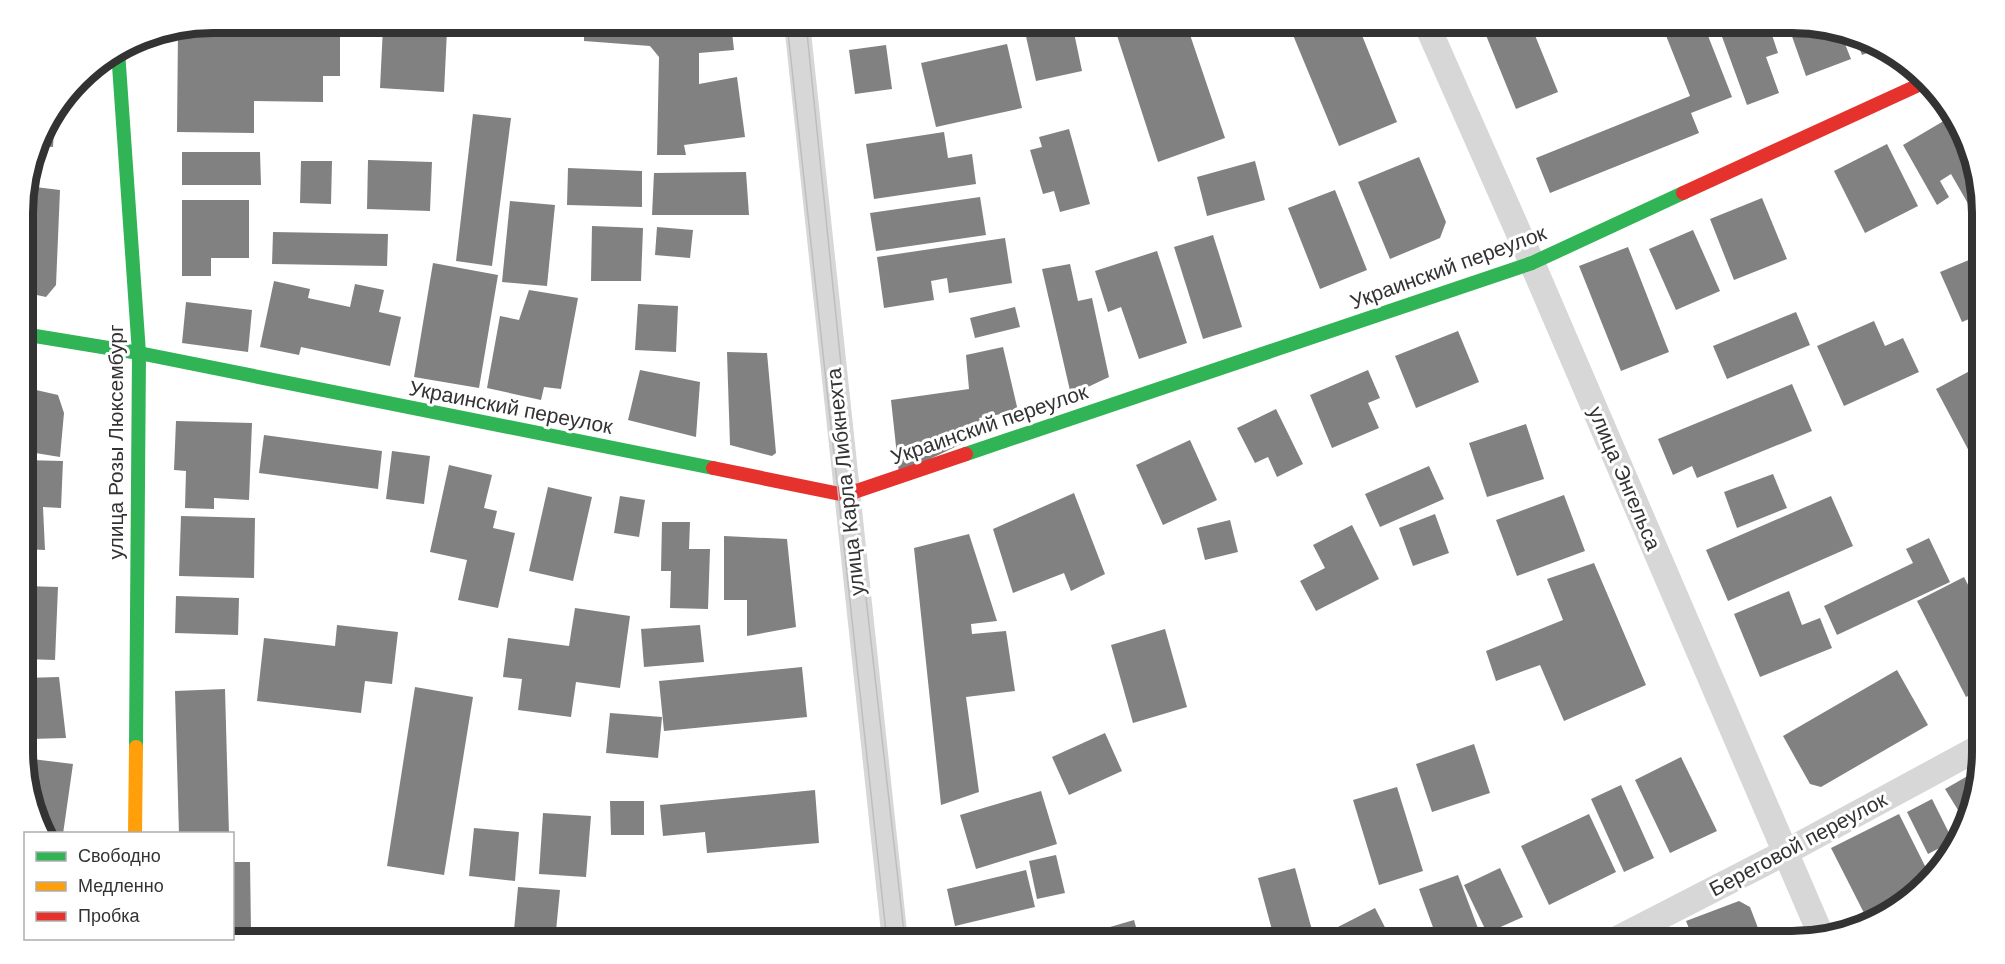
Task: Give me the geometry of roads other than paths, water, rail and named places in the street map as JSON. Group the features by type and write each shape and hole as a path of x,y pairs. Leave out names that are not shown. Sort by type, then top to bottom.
{"street":[{"name":"улица Карла Либкнехта","path":"798,33 845,495 894,931"},
{"name":"улица Энгельса","path":"1431,33 1819,929"},
{"name":"улица Розы Люксембург","path":"119,60 139,353 135,832"},
{"name":"Украинский переулок","path":"33,336 139,353 845,495 1532,263 1918,85"},
{"name":"Береговой переулок","path":"1632,931 1972,752"}],"tram line":[{"path":"788,33 886,931"},
{"path":"807,33 854,492 904,931"}]}
